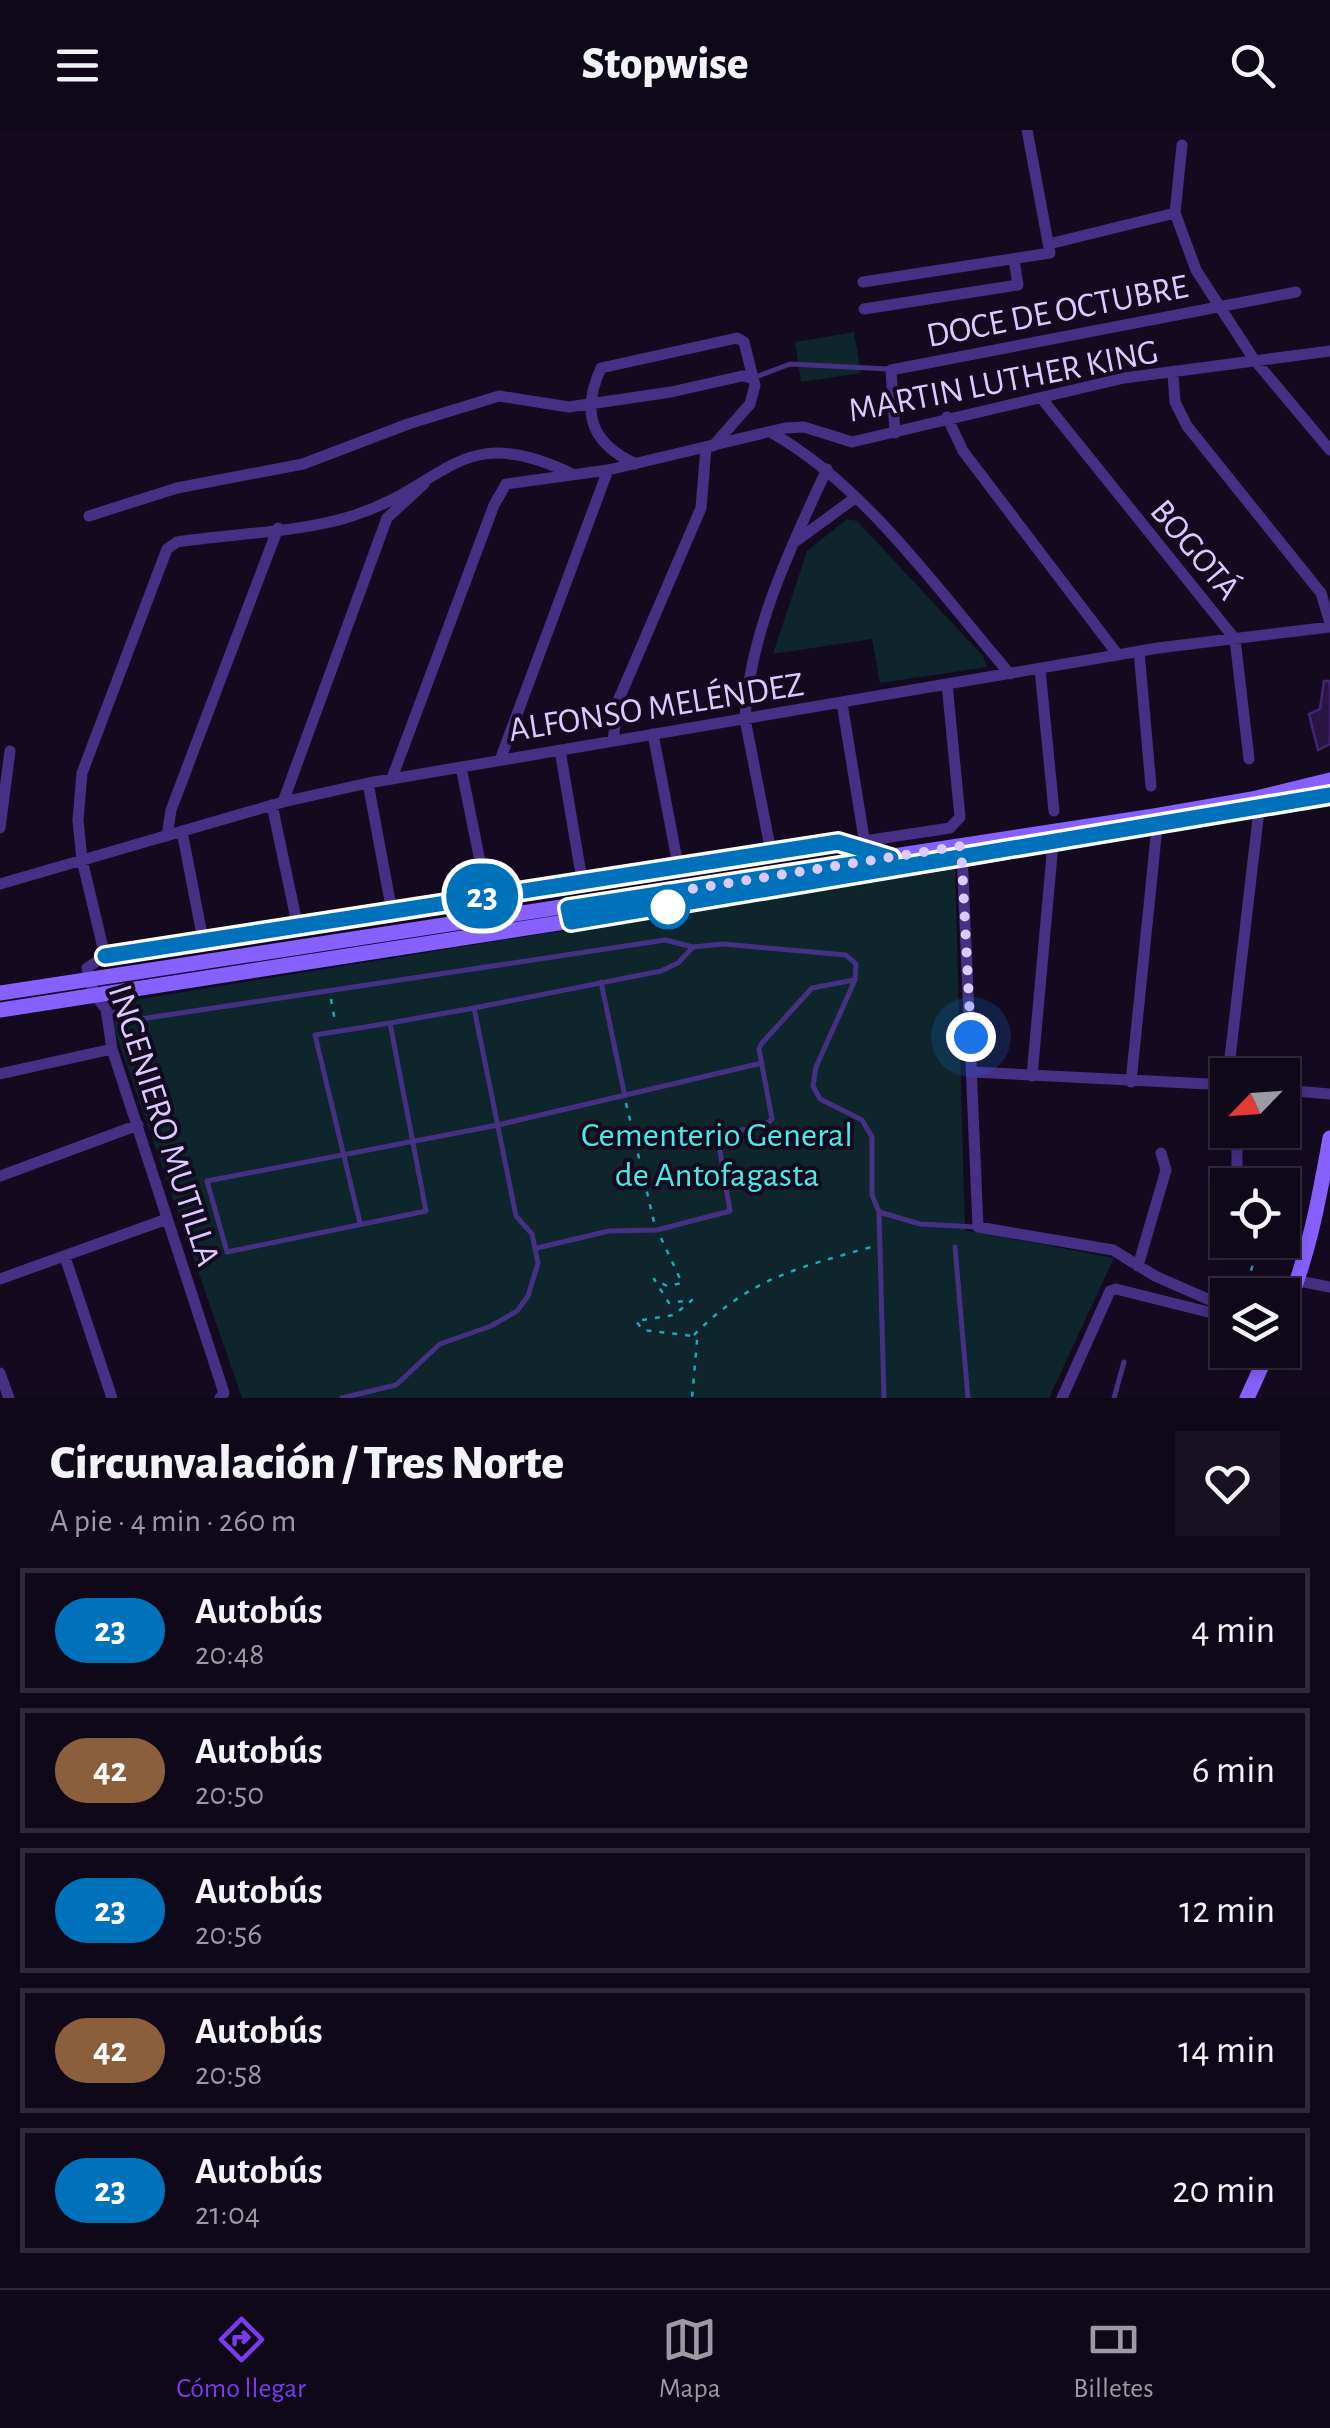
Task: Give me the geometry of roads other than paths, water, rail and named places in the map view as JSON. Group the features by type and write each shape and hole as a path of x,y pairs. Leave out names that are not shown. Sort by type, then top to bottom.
{"main road":[{"path":"0,994 92,987 962,853 1252,799 1330,780"},
{"path":"569,915 891,858 1054,844 1330,795"},
{"path":"838,842 891,858"},
{"path":"0,1010 92,987"},
{"path":"1300,1278 1330,1138"},
{"path":"1247,1398 1260,1368"}],"street":[{"path":"864,282 1050,254 1027,130"},
{"path":"1182,145 1175,213 1196,270 1224,306 1253,358 1330,450"},
{"path":"1049,244 1175,213"},
{"path":"864,310 1018,285 1014,260"},
{"name":"DOCE DE OCTUBRE","path":"895,433 891,370 1296,292"},
{"path":"614,742 618,701 701,508 710,447 750,404 756,384 744,342 734,338 607,364 598,373 594,433 600,443 636,464"},
{"name":"MARTIN LUTHER KING","path":"392,778 494,505 506,484 608,470 804,428 841,442 895,433 947,417 1124,378 1174,374 1253,358 1330,352"},
{"path":"1174,374 1174,402 1188,426 1321,593 1330,625"},
{"path":"89,516 177,488 302,464 408,424 500,396 569,407 672,392 742,376 752,378"},
{"name":"BOGOTÁ","path":"1042,399 1235,639 1248,758"},
{"path":"947,417 963,452 1118,655"},
{"path":"772,433 827,470 855,498 1010,674"},
{"path":"167,836 171,810 278,528 352,516 476,454 506,451 534,455 572,474"},
{"path":"500,760 608,470"},
{"path":"771,852 744,720 752,668 796,541 827,470"},
{"path":"298,928 277,804 387,518 439,472"},
{"path":"796,541 855,498"},
{"name":"INGENIERO MUTILLA","path":"222,1396 112,1049 106,1009 92,987 87,968 105,956 82,860 78,820 82,774 166,549 176,542 278,528"},
{"name":"ALFONSO MELÉNDEZ","path":"0,884 277,804 392,778 1139,651 1330,625"},
{"path":"1139,651 1151,786"},
{"path":"1040,669 1054,811"},
{"path":"105,956 957,824 960,817 948,684"},
{"path":"842,703 864,838"},
{"path":"652,734 678,866"},
{"path":"560,750 582,880"},
{"path":"0,828 10,751"},
{"path":"462,767 487,896"},
{"path":"368,783 392,912"},
{"path":"1231,1058 1259,810"},
{"path":"1131,1082 1158,827"},
{"path":"182,831 203,940"},
{"path":"1032,1076 1054,844"},
{"path":"962,853 978,1227 1113,1250 1210,1300"},
{"path":"564,884 569,915"},
{"path":"0,1074 112,1049"},
{"path":"972,1072 1131,1082 1210,1082"},
{"path":"1300,1092 1330,1094"},
{"path":"0,1176 138,1125"},
{"path":"1138,1266 1166,1170 1161,1153"},
{"path":"0,1279 167,1219"},
{"path":"65,1257 112,1398"},
{"path":"1300,1281 1330,1287"},
{"path":"1062,1398 1110,1291 1116,1289 1210,1312"},
{"path":"0,1373 10,1398"}],"lane":[{"path":"752,378 790,364 891,370"},
{"path":"106,1009 134,1020 665,940 693,946 723,944 836,951 856,964 855,980 816,1067 813,1086 820,1099 862,1120 872,1137 872,1195 879,1212 884,1398"},
{"path":"360,1223 315,1035 661,971 678,963 693,946"},
{"path":"538,1248 608,1231 657,1230 730,1211 718,1139 725,1132 770,1123 762,1043 812,988 855,980"},
{"path":"600,981 624,1092"},
{"path":"342,1398 396,1385 440,1344 491,1326 516,1311 528,1296 538,1248 516,1216 474,1008"},
{"path":"390,1024 412,1138 426,1211 227,1252 207,1181 412,1138 498,1125 624,1092 762,1063"},
{"path":"879,1212 920,1224 978,1227"},
{"path":"955,1247 968,1398"},
{"path":"1114,1398 1124,1362"}],"park label":[{"name":"Cementerio General de Antofagasta","path":"717,1154"}]}
